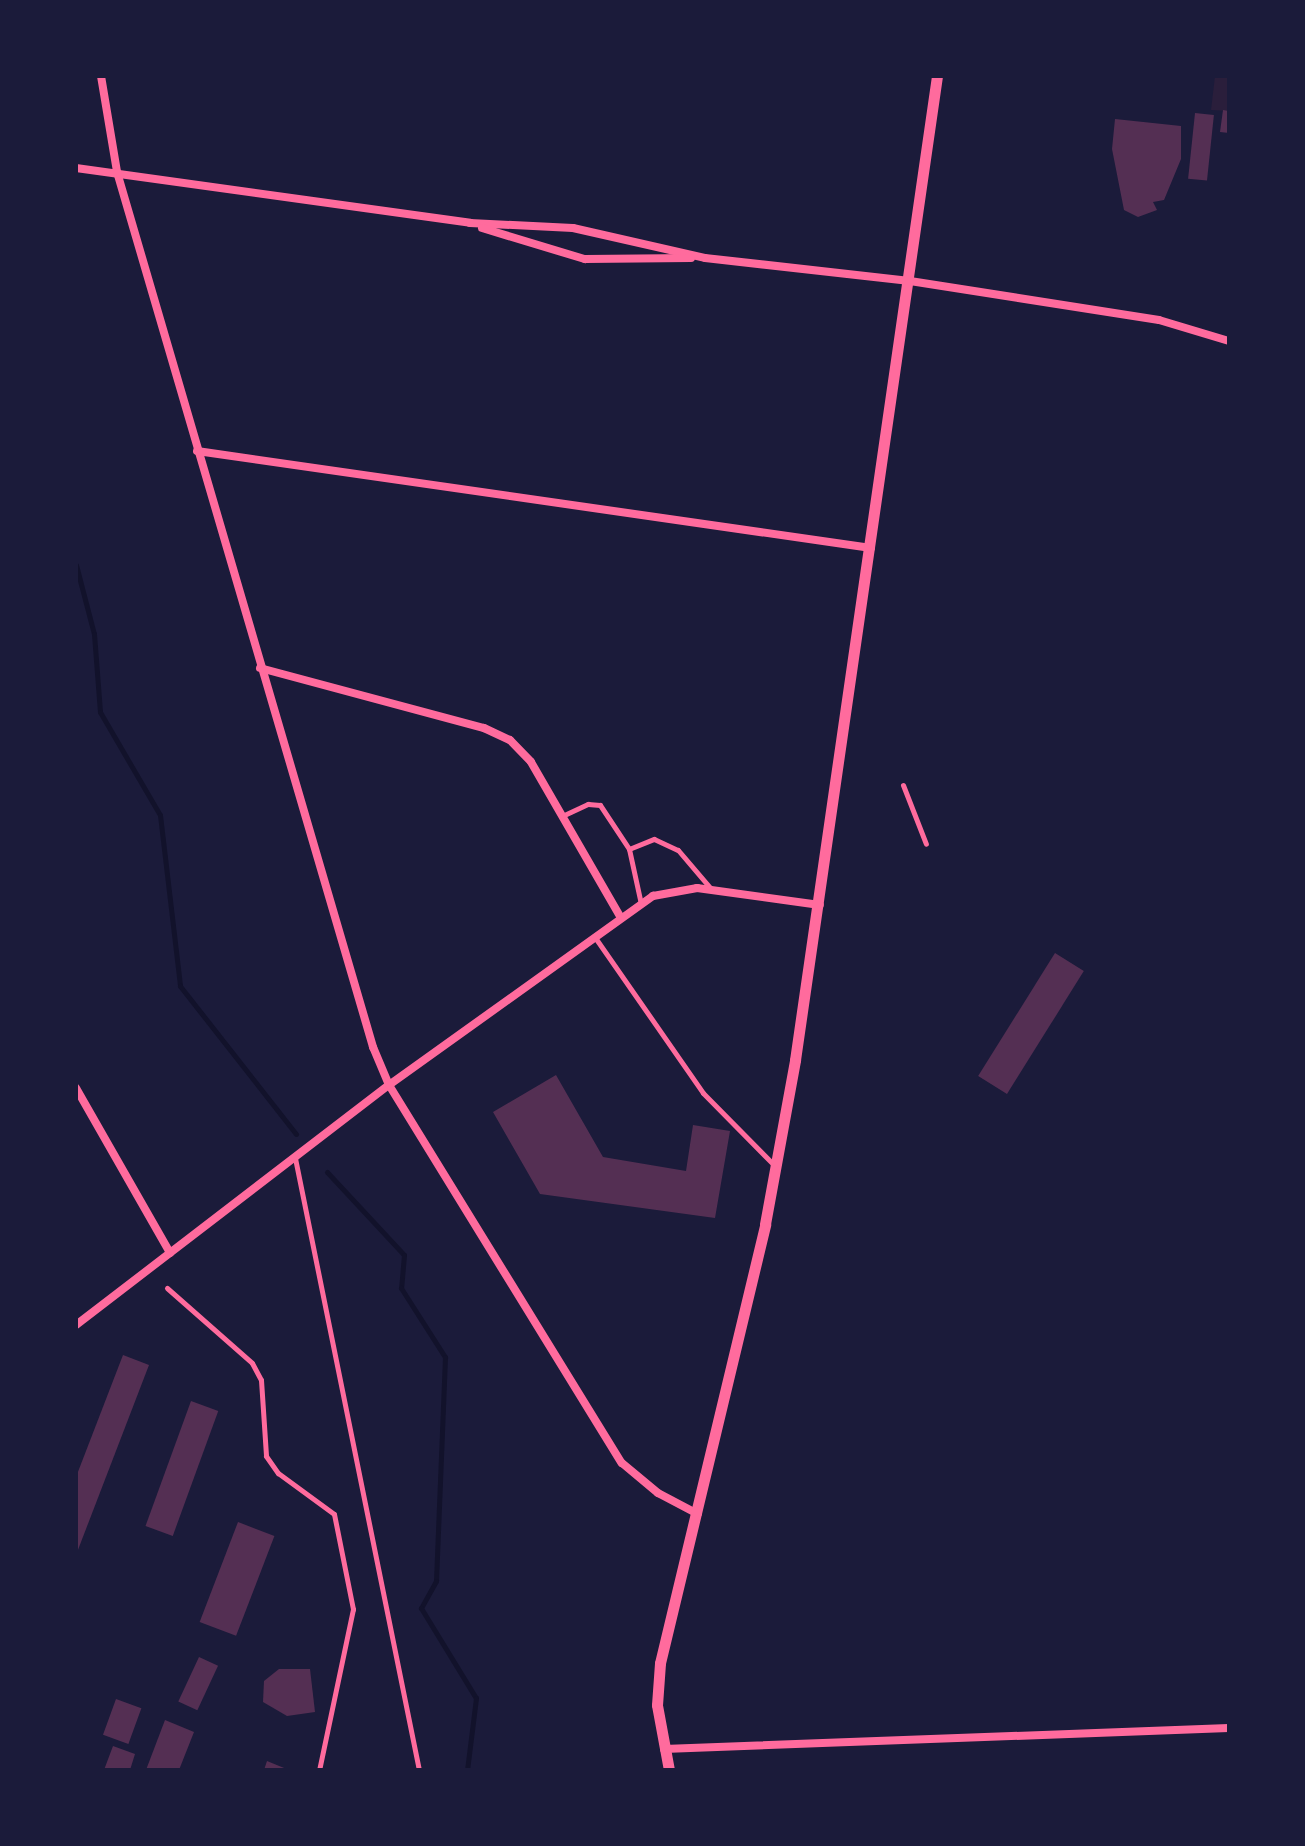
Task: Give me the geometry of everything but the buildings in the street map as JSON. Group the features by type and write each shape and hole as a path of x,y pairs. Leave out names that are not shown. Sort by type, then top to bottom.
{"street":[{"path":"101,76 117,172 373,1047 389,1085 622,1463 658,1493 699,1514"},
{"path":"669,1770 657,1705 660,1663 699,1514 776,1166 821,905 937,76"},
{"path":"76,168 470,223 573,228 705,258 910,281 1159,320 1229,341"},
{"path":"470,223 585,259 705,258"},
{"path":"197,451 871,548"},
{"path":"260,668 484,728 510,740 531,762 620,916"},
{"path":"76,1325 389,1085 620,916 641,904 677,889 821,905"},
{"path":"76,1088 170,1253"},
{"path":"664,1749 1229,1728"}],"lane":[{"path":"903,785 926,844"},
{"path":"562,816 588,804 600,805 629,849 641,904"},
{"path":"629,849 654,839 669,842 713,891"},
{"path":"594,936 703,1093 776,1166"},
{"path":"294,1157 419,1770"},
{"path":"167,1288 227,1336 252,1363 261,1380 266,1456 278,1473 334,1514 353,1609 319,1770"}],"shaded area":[{"path":"1215,76 1229,76 1229,111 1211,110"}],"waterway":[{"path":"76,565 94,634 100,712 160,815 180,986 296,1134"},
{"path":"327,1172 404,1255 401,1288 445,1357 436,1581 421,1608 476,1698 467,1770"}]}
